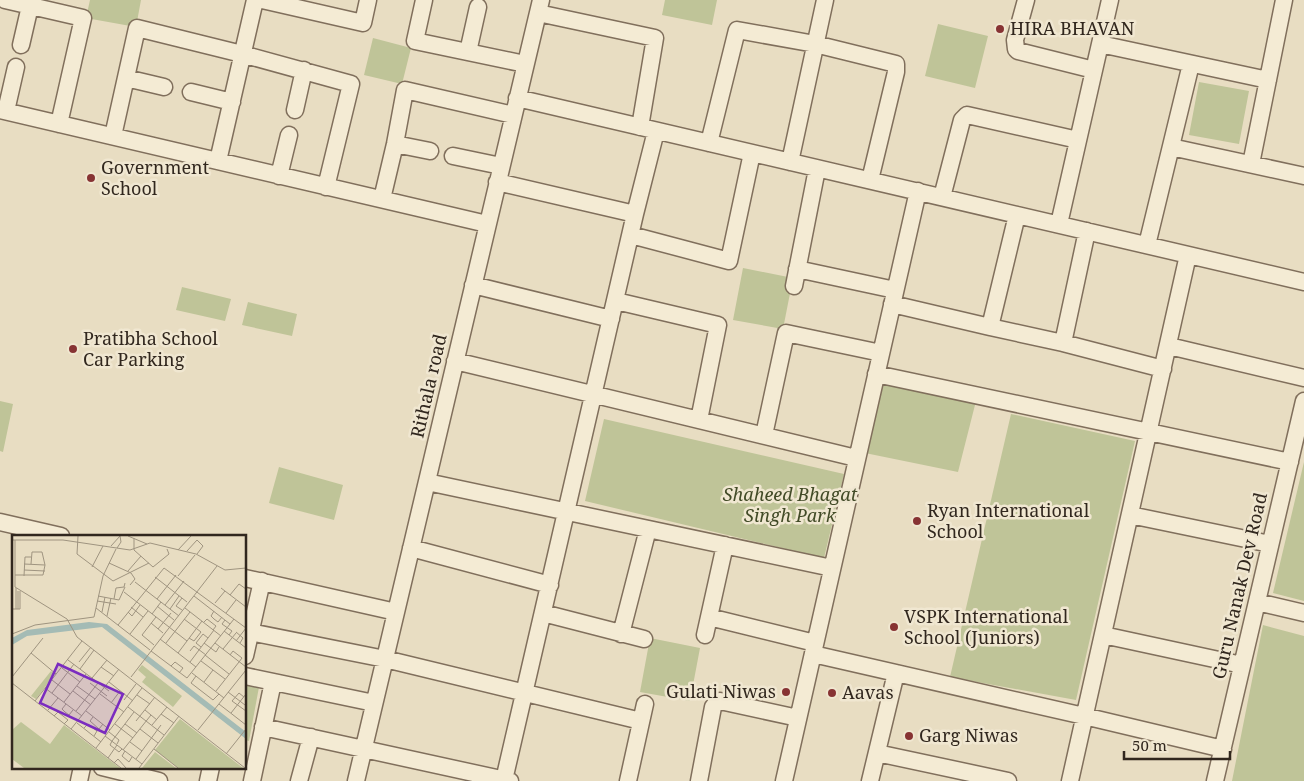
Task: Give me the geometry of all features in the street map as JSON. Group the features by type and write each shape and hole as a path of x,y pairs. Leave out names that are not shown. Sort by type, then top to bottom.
{"street":[{"path":"5,0 83,18 59,124"},
{"path":"218,161 254,0"},
{"path":"262,0 363,23 368,0"},
{"path":"424,0 415,41 525,64"},
{"path":"790,162 825,0"},
{"path":"1026,0 1015,40 1016,49 1094,70"},
{"path":"1059,224 1110,0"},
{"path":"1251,164 1284,0"},
{"path":"21,45 30,6"},
{"path":"264,726 507,780 525,692 631,235 648,129 654,38 539,6"},
{"name":"Rithala road","path":"356,781 539,6"},
{"path":"468,52 478,7"},
{"path":"113,136 138,28 304,70 350,84 326,187"},
{"path":"709,143 737,30 815,44 896,64 896,72 870,180"},
{"path":"1100,44 1268,80"},
{"path":"1147,245 1191,64"},
{"path":"16,67 3,111 488,224"},
{"path":"295,110 304,70"},
{"path":"126,78 164,86"},
{"path":"382,199 395,144 404,90 514,115"},
{"path":"191,92 232,102"},
{"path":"517,98 1304,282"},
{"path":"942,197 962,120 967,115 1078,140"},
{"path":"279,176 289,135"},
{"path":"395,144 430,151"},
{"path":"1171,147 1304,176"},
{"path":"631,235 729,261 752,153"},
{"path":"453,156 501,166"},
{"path":"794,286 817,169"},
{"path":"497,182 635,214"},
{"path":"784,781 918,192"},
{"path":"990,327 1017,215"},
{"path":"1063,343 1087,231"},
{"path":"1070,781 1188,255"},
{"path":"797,269 990,327 1063,343 1163,369"},
{"path":"473,285 611,319"},
{"path":"616,301 718,325 699,420"},
{"path":"764,435 786,333 881,353"},
{"path":"1169,346 1304,378"},
{"path":"455,361 856,458"},
{"path":"876,374 1290,462"},
{"name":"Guru Nanak Dev Road","path":"1215,781 1304,401"},
{"path":"427,482 832,568"},
{"path":"1130,515 1270,544"},
{"path":"0,522 58,535"},
{"path":"622,634 648,529"},
{"path":"705,635 725,545"},
{"path":"411,548 550,585"},
{"path":"246,578 396,612"},
{"path":"246,651 262,581"},
{"path":"1257,602 1304,613"},
{"path":"543,613 644,639"},
{"path":"709,617 896,673 1223,749"},
{"path":"250,632 385,659 641,720"},
{"path":"1103,634 1242,666"},
{"path":"870,781 896,673"},
{"path":"246,676 374,703"},
{"path":"252,781 251,752 264,726 273,682"},
{"path":"699,781 713,707 716,703 720,701 798,718"},
{"path":"628,781 645,704"},
{"path":"299,781 311,737"},
{"path":"877,753 984,778 1008,781"},
{"path":"79,781 82,768"},
{"path":"106,768 159,781"},
{"path":"208,781 210,768"}],"green space":[{"path":"90,0 141,0 136,27 86,18"},
{"path":"665,0 717,0 712,25 662,15"},
{"path":"938,24 988,36 975,88 925,76"},
{"path":"373,38 411,48 402,84 364,75"},
{"path":"1199,82 1249,91 1239,144 1189,135"},
{"path":"743,268 793,278 783,329 733,320"},
{"path":"182,287 231,299 225,321 176,310"},
{"path":"248,302 297,314 292,336 242,325"},
{"path":"879,380 976,401 958,472 865,453"},
{"path":"0,401 13,404 3,452 0,451"},
{"path":"1011,414 1135,441 1076,700 950,677"},
{"name":"Shaheed Bhagat Singh Park","path":"604,419 844,474 824,558 585,501"},
{"path":"1304,462 1304,601 1273,593"},
{"path":"279,467 343,485 334,520 269,503"},
{"path":"1263,625 1304,636 1304,781 1232,781"},
{"path":"650,638 700,648 690,701 640,692"},
{"path":"246,685 259,687 249,741 246,740"}],"place":[{"name":"HIRA BHAVAN","path":"1000,29"},
{"name":"Government School","path":"91,178"},
{"name":"Pratibha School Car Parking","path":"73,349"},
{"name":"Ryan International School","path":"917,521"},
{"name":"VSPK International School (Juniors)","path":"894,627"},
{"name":"Gulati Niwas","path":"786,692"},
{"name":"Aavas","path":"832,693"},
{"name":"Garg Niwas","path":"909,736"}]}
